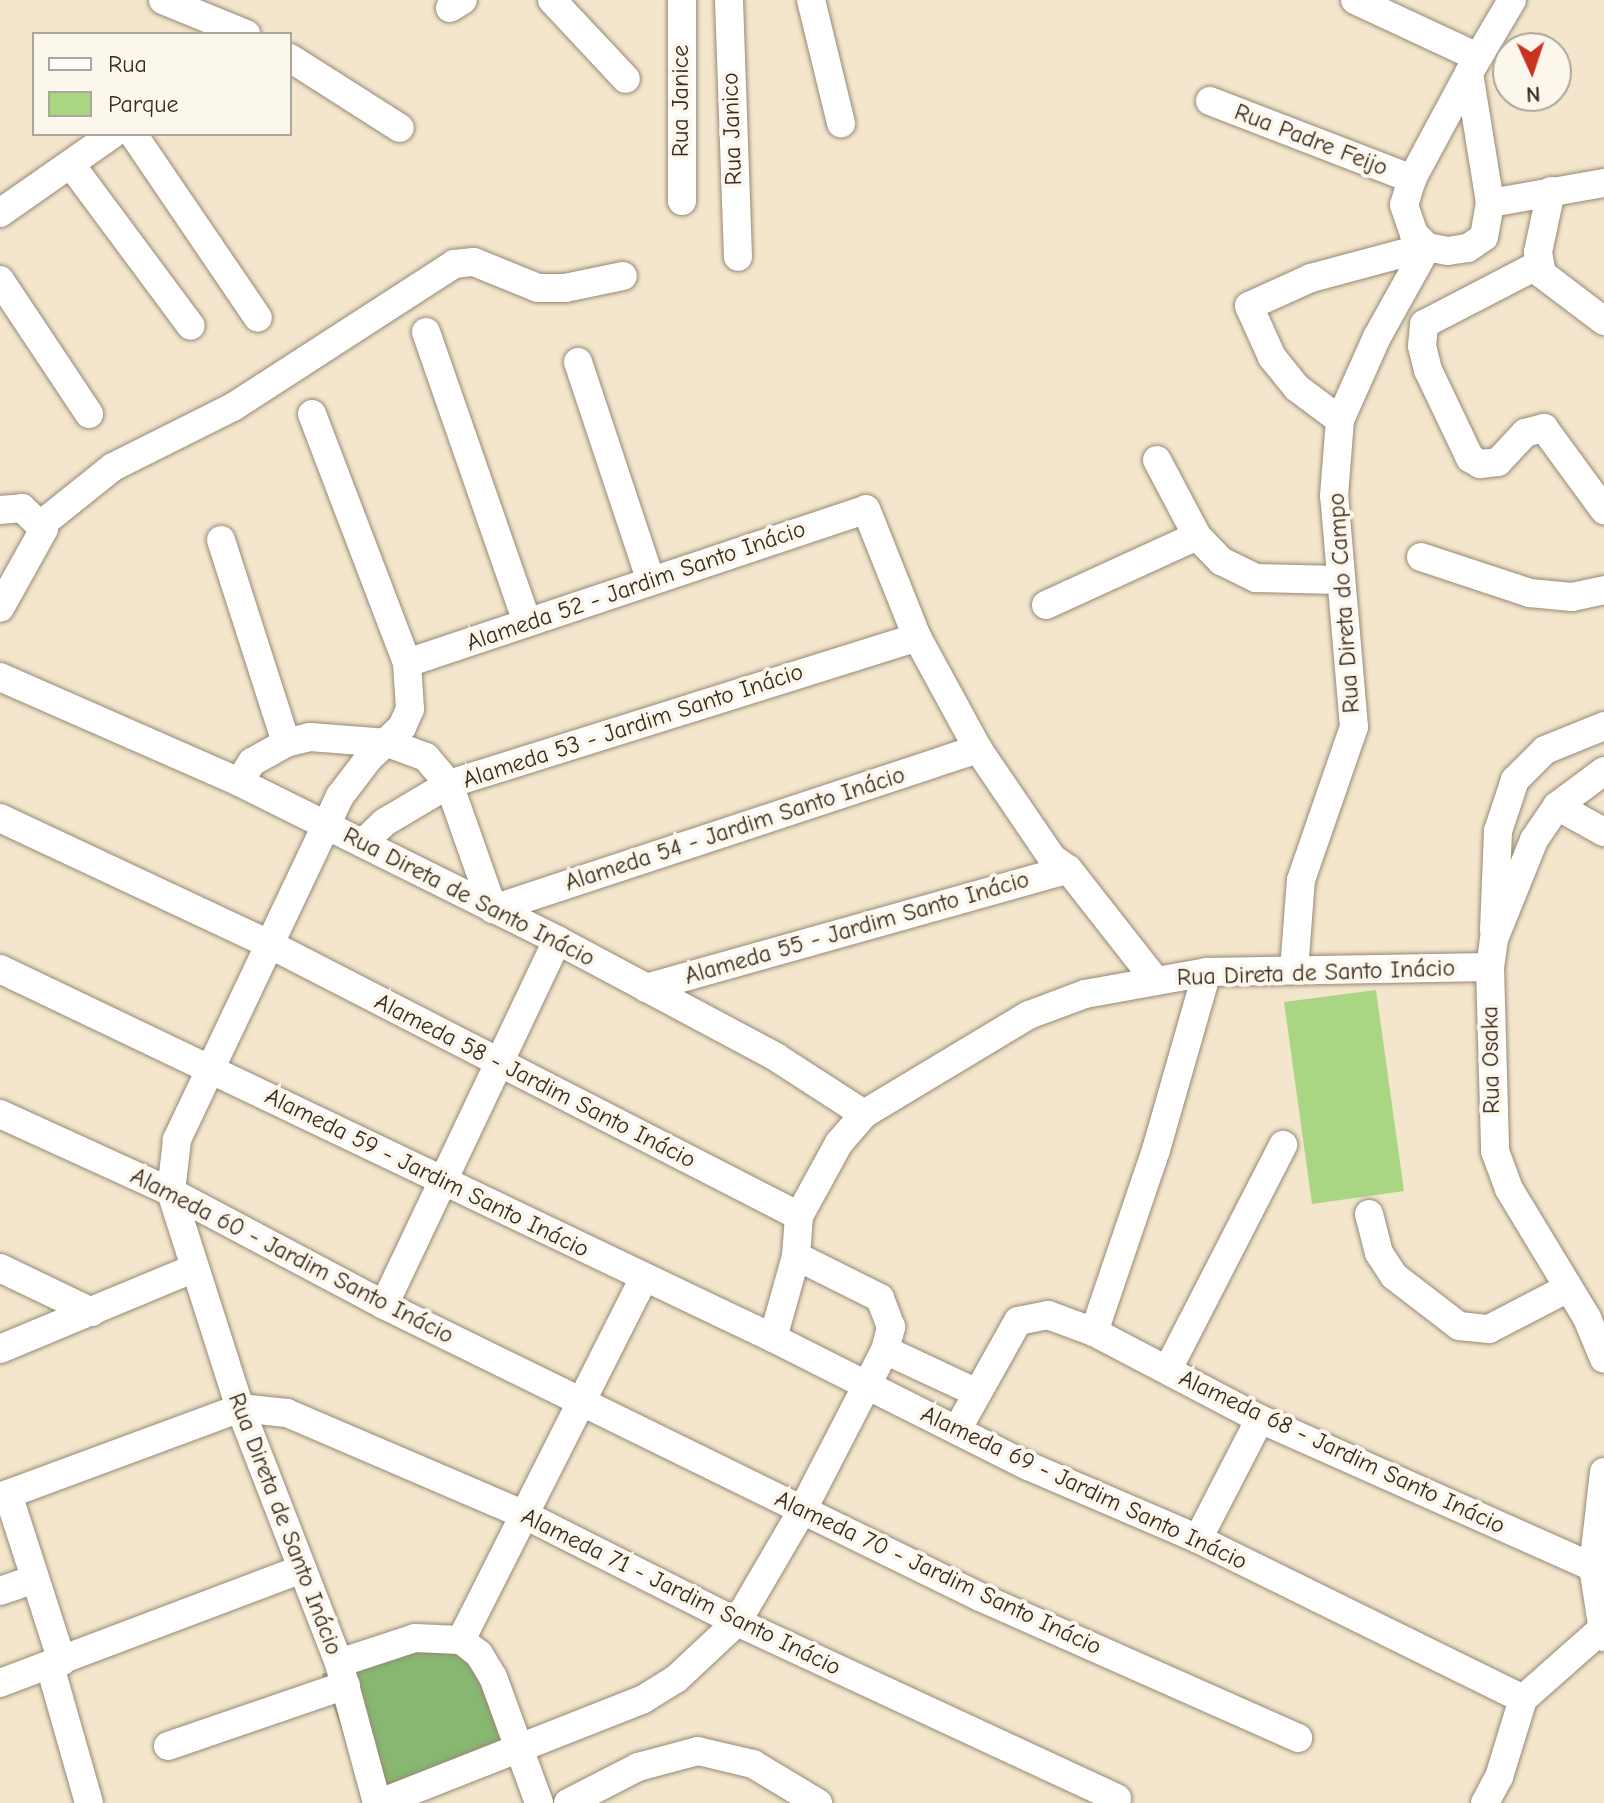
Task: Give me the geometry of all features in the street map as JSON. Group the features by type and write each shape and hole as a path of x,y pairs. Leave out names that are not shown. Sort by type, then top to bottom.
{"street":[{"path":"163,0 207,27 235,32"},
{"path":"552,0 626,79"},
{"name":"Rua Janice","path":"682,0 682,201"},
{"name":"Rua Janico","path":"729,0 738,257"},
{"path":"811,0 841,123"},
{"path":"1355,0 1473,65"},
{"path":"1427,247 1407,222 1405,192 1473,65 1512,0"},
{"path":"292,59 400,128"},
{"path":"1340,420 1297,388 1272,357 1249,306 1311,278 1427,247 1468,248 1484,237 1490,203 1473,65"},
{"name":"Rua Padre Feijo","path":"1210,101 1412,179"},
{"path":"0,213 72,166 110,136"},
{"path":"134,136 258,318"},
{"path":"72,166 191,326"},
{"path":"1490,203 1604,183"},
{"path":"1551,191 1538,265 1550,283 1604,321"},
{"name":"Rua Direta do Campo","path":"1294,970 1301,880 1354,727 1334,496 1340,420 1377,337 1427,247"},
{"path":"0,608 40,541 43,523 126,460 233,407 454,264 474,262 538,288 565,288 623,276"},
{"path":"1538,265 1424,324 1422,346 1428,370 1470,458 1480,464 1498,462 1525,433 1544,428 1604,510"},
{"path":"0,280 89,414"},
{"path":"426,332 527,622"},
{"path":"578,362 650,578"},
{"path":"0,677 239,782 326,825 353,776 388,743 410,709 407,663 312,414"},
{"path":"1157,460 1197,536 1221,561 1256,578 1339,580"},
{"path":"0,510 22,508 43,523"},
{"name":"Alameda 52 - Jardim Santo Inácio","path":"407,663 650,578 866,509 917,637"},
{"path":"1046,605 1197,536"},
{"path":"221,540 286,743"},
{"path":"1421,557 1530,593 1572,597 1604,590"},
{"path":"917,637 978,749 1045,850 1068,869 1155,980"},
{"name":"Alameda 53 - Jardim Santo Inácio","path":"363,843 385,822 449,784 917,637"},
{"path":"1492,953 1498,831 1515,780 1545,750 1604,726"},
{"path":"239,782 252,762 286,743 310,737 388,743 426,757 449,784 493,909"},
{"name":"Alameda 54 - Jardim Santo Inácio","path":"493,909 978,749"},
{"name":"Rua Osaka","path":"1604,771 1557,806 1534,840 1492,953 1495,1151 1509,1189 1568,1288 1604,1359"},
{"path":"1557,806 1604,832"},
{"name":"Alameda 58 - Jardim Santo Inácio","path":"0,818 271,945 799,1216"},
{"name":"Rua Direta de Santo Inácio","path":"378,1803 342,1674 240,1408 192,1269 171,1192 177,1140 326,825 557,940 790,1064 864,1114 1029,1015 1085,994 1207,972 1294,970 1492,953"},
{"name":"Alameda 55 - Jardim Santo Inácio","path":"646,988 1068,869"},
{"path":"384,1305 501,1065 557,940"},
{"name":"Alameda 59 - Jardim Santo Inácio","path":"0,969 644,1278"},
{"path":"1094,1332 1156,1150 1207,972"},
{"name":"Alameda 60 - Jardim Santo Inácio","path":"0,1114 171,1192 384,1305 583,1401"},
{"path":"773,1338 796,1256 799,1216 839,1143 864,1114"},
{"path":"1168,1369 1283,1145"},
{"path":"1369,1214 1379,1253 1394,1276 1459,1326 1489,1329 1568,1288"},
{"path":"378,1803 642,1700 707,1654 737,1622 803,1509 885,1350 891,1315 880,1298 796,1256"},
{"path":"0,1268 92,1312"},
{"path":"0,1349 192,1269"},
{"path":"461,1640 527,1516 644,1278"},
{"name":"Alameda 69 - Jardim Santo Inácio","path":"644,1278 957,1430 1198,1539 1523,1699"},
{"name":"Alameda 68 - Jardim Santo Inácio","path":"957,1430 975,1392 1018,1321 1048,1315 1094,1332 1260,1419 1593,1567"},
{"path":"885,1350 975,1392"},
{"name":"Alameda 70 - Jardim Santo Inácio","path":"583,1401 980,1597 1298,1738"},
{"path":"89,1803 35,1579 4,1495 240,1408"},
{"name":"Alameda 71 - Jardim Santo Inácio","path":"240,1408 287,1413 342,1432 527,1516 737,1622 1117,1798"},
{"path":"1198,1539 1260,1419"},
{"path":"1485,1803 1499,1777 1523,1699 1603,1633 1593,1567 1604,1472"},
{"path":"0,1683 302,1569"},
{"path":"0,1591 35,1579"},
{"path":"168,1746 342,1674 415,1638 461,1640 479,1654 493,1677 539,1803"},
{"path":"568,1803 638,1767 698,1751 726,1754 788,1781 818,1803"},
{"path":"613,1803 638,1767"}],"green space":[{"path":"1376,990 1404,1191 1312,1204 1284,1002"},
{"path":"414,1645 459,1648 483,1666 516,1754 367,1801 322,1674"}]}
